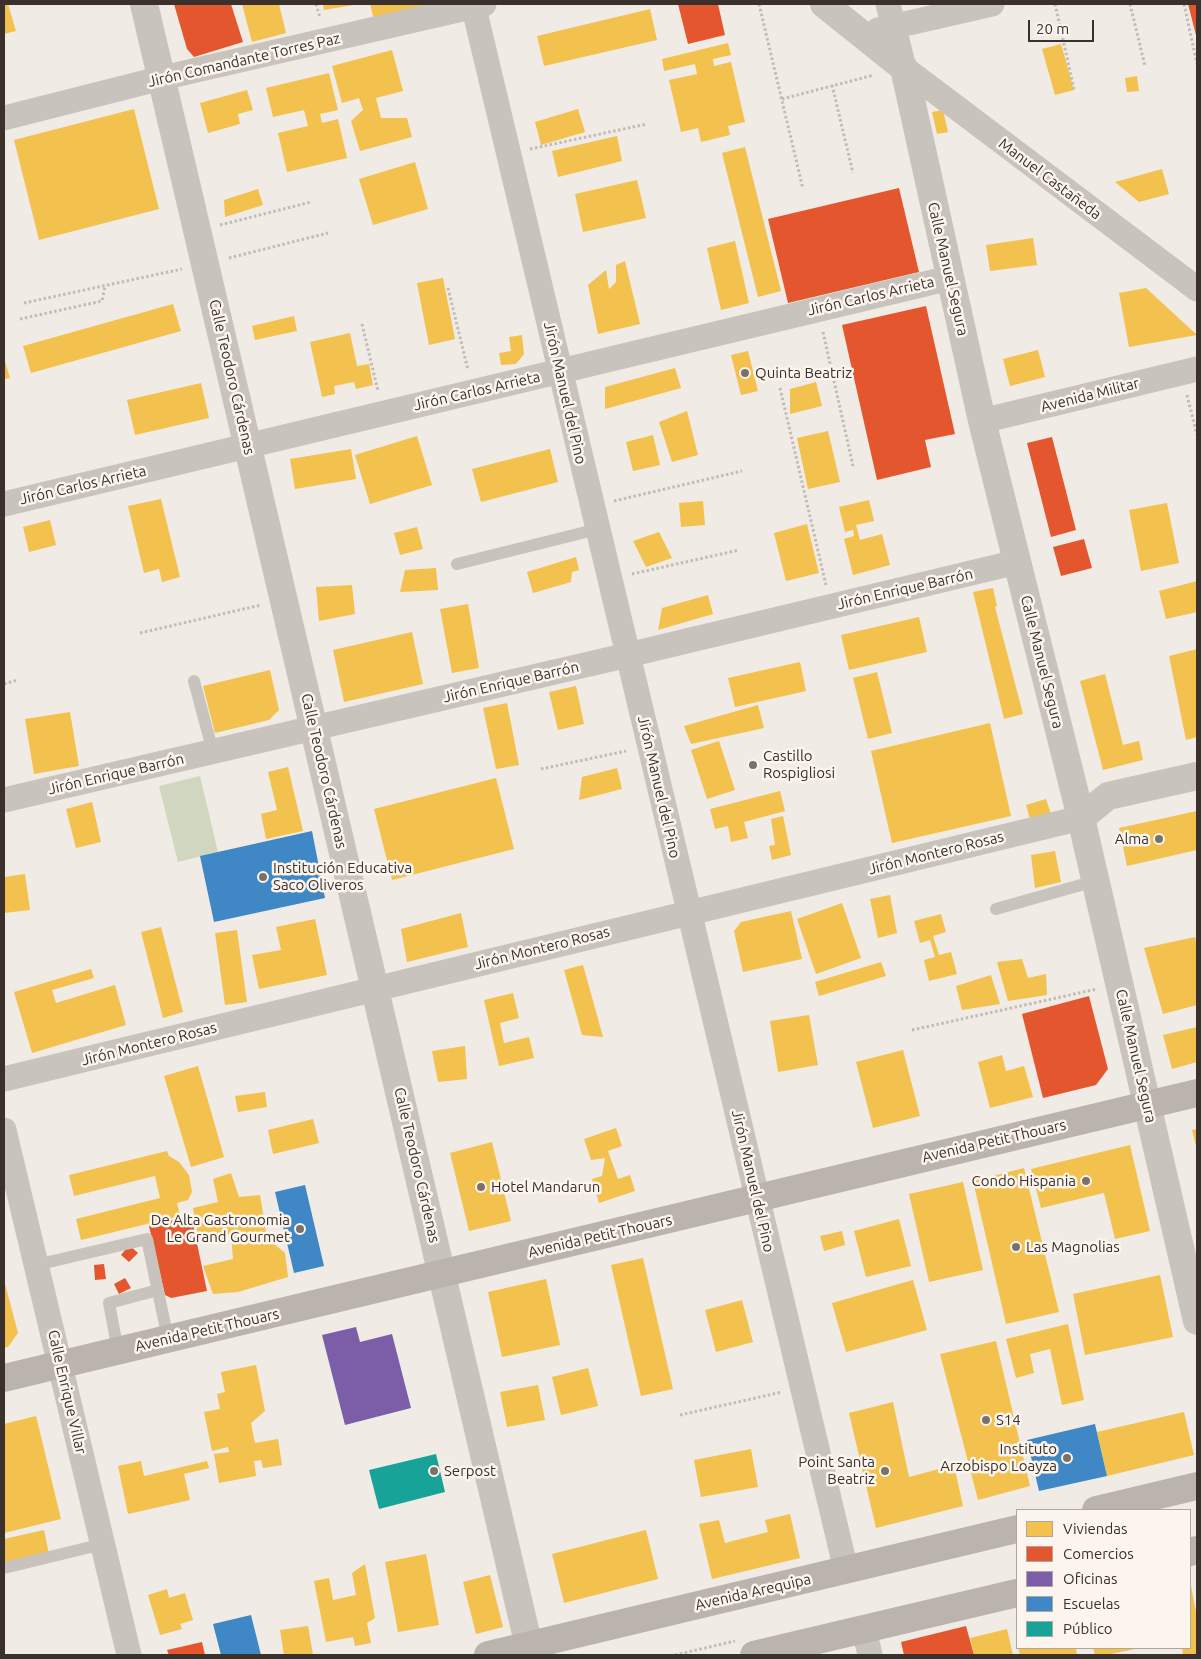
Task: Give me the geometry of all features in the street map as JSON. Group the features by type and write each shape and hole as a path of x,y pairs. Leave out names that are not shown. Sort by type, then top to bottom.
{"main road":[{"name":"Avenida Petit Thouars","path":"4,1378 1197,1093"},
{"path":"1100,1509 1197,1486"},
{"name":"Avenida Arequipa","path":"488,1655 530,1650 1016,1529"},
{"path":"754,1655 1016,1593"}],"street":[{"name":"Calle Teodoro Cárdenas","path":"144,4 530,1650"},
{"path":"824,4 904,68"},
{"path":"853,26 866,30 880,30 890,15 992,4"},
{"name":"Jirón Comandante Torres Paz","path":"4,118 162,78 477,5"},
{"name":"Jirón Manuel del Pino","path":"477,5 509,153 560,371 846,1570"},
{"name":"Calle Manuel Segura","path":"890,15 904,68 982,421 1081,818 1197,1321"},
{"name":"Manuel Castañeda","path":"904,68 1197,290"},
{"name":"Jirón Carlos Arrieta","path":"4,504 950,278"},
{"name":"Avenida Militar","path":"982,421 1189,371"},
{"name":"Jirón Enrique Barrón","path":"4,800 1018,562"},
{"path":"1081,818 1108,796 1197,776"},
{"name":"Jirón Montero Rosas","path":"4,1079 1081,818"},
{"name":"Calle Enrique Villar","path":"4,1130 129,1655"},
{"path":"864,1629 870,1655"}],"lane":[{"path":"457,564 595,518"},
{"path":"194,681 213,752"},
{"path":"996,909 1096,881"},
{"path":"36,1265 147,1239 168,1339"},
{"path":"118,1351 109,1303 158,1290"},
{"path":"4,1568 103,1544"}],"path":[{"path":"759,4 803,188"},
{"path":"1055,4 1074,89"},
{"path":"1130,4 1145,66"},
{"path":"1184,4 1197,64"},
{"path":"782,99 904,68"},
{"path":"832,86 853,173"},
{"path":"509,153 647,124"},
{"path":"198,231 311,202"},
{"path":"24,303 206,264 328,233"},
{"path":"20,319 102,301 105,286"},
{"path":"448,288 474,391"},
{"path":"818,309 853,466"},
{"path":"362,324 384,413"},
{"path":"1189,371 1197,435"},
{"path":"780,388 831,606"},
{"path":"595,518 742,471"},
{"path":"610,579 739,550"},
{"path":"140,633 284,599"},
{"path":"4,684 17,680"},
{"path":"542,769 650,746"},
{"path":"912,1030 1119,984"},
{"path":"680,1416 802,1387"}],"green space":[{"path":"200,776 218,852 178,862 159,786"}],"building: Viviendas":[{"path":"4,4 8,4 16,31 4,34"},
{"path":"242,4 279,4 286,33 252,42"},
{"path":"323,4 354,4 354,5 324,10"},
{"path":"370,4 438,4 374,20"},
{"path":"650,9 657,40 544,66 537,36"},
{"path":"728,43 731,55 713,59 714,66 731,62 745,122 728,126 730,135 701,142 698,128 681,132 669,80 697,74 695,64 664,71 662,59"},
{"path":"1061,44 1074,90 1055,95 1042,49"},
{"path":"392,50 403,91 376,98 381,118 407,118 412,137 360,151 351,121 363,110 359,98 342,103 332,66"},
{"path":"329,73 338,110 320,114 322,123 338,119 347,158 287,172 278,133 308,126 304,110 273,117 266,88"},
{"path":"1137,76 1139,91 1127,92 1125,78"},
{"path":"247,90 253,110 238,114 240,124 208,133 200,103"},
{"path":"134,109 159,209 39,240 14,140"},
{"path":"578,109 585,132 541,145 535,122"},
{"path":"943,110 948,132 937,134 932,112"},
{"path":"617,136 622,161 558,177 552,151"},
{"path":"745,147 781,291 758,297 722,153"},
{"path":"415,162 428,209 373,225 359,179"},
{"path":"1162,169 1169,194 1139,202 1115,182"},
{"path":"637,180 646,218 583,232 575,194"},
{"path":"258,189 263,205 225,217 224,200"},
{"path":"1033,238 1037,265 990,271 986,245"},
{"path":"735,241 749,303 721,310 707,248"},
{"path":"625,261 640,324 598,334 588,285 606,270 609,289 616,282 616,265"},
{"path":"443,278 455,339 429,345 417,283"},
{"path":"1146,288 1197,335 1129,347 1119,293"},
{"path":"173,304 181,331 31,373 23,346"},
{"path":"294,316 297,331 255,340 252,326"},
{"path":"350,333 357,366 369,364 373,385 356,389 354,382 334,386 335,394 322,397 310,342"},
{"path":"522,335 524,354 516,364 501,365 499,353 511,351 509,337"},
{"path":"1038,350 1045,377 1010,386 1003,359"},
{"name":"Quinta Beatriz","path":"748,351 758,391 741,395 731,355"},
{"path":"4,358 10,378 4,379"},
{"path":"675,368 681,388 605,409 605,387"},
{"path":"816,382 822,406 790,414 790,389"},
{"path":"201,383 209,418 135,435 127,400"},
{"path":"687,411 698,455 672,462 659,422"},
{"path":"828,431 840,482 808,489 797,438"},
{"path":"653,435 660,465 633,471 626,442"},
{"path":"417,436 432,485 370,504 355,455"},
{"path":"351,449 356,479 295,489 290,459"},
{"path":"550,449 558,482 481,502 472,469"},
{"path":"161,499 180,577 162,582 159,569 144,573 128,506"},
{"path":"869,500 874,521 856,525 860,540 882,534 890,565 853,575 844,539 854,536 853,530 845,532 839,507"},
{"path":"703,501 705,525 681,527 679,503"},
{"path":"1167,503 1179,563 1141,571 1129,510"},
{"path":"50,520 56,545 29,552 23,527"},
{"path":"807,524 819,573 786,581 774,533"},
{"path":"417,527 423,549 400,555 394,533"},
{"path":"659,532 672,558 646,567 633,541"},
{"path":"576,557 579,570 572,572 571,582 533,593 527,572"},
{"path":"436,568 438,590 400,592 405,570"},
{"path":"1197,581 1197,612 1166,619 1159,591"},
{"path":"352,585 355,614 319,621 316,587"},
{"path":"993,588 997,606 995,607 1023,714 1004,719 973,592"},
{"path":"708,595 713,614 658,630 662,608"},
{"path":"468,604 479,668 452,673 440,609"},
{"path":"919,617 927,652 849,670 841,635"},
{"path":"412,632 423,684 344,702 333,650"},
{"path":"1197,649 1197,737 1186,740 1169,656"},
{"path":"800,662 806,691 735,707 728,678"},
{"path":"270,670 279,710 269,720 215,733 203,686"},
{"path":"877,672 892,733 868,739 853,678"},
{"path":"1105,674 1123,745 1139,741 1143,760 1103,770 1080,681"},
{"path":"576,686 584,724 558,730 549,692"},
{"path":"507,703 519,765 496,769 483,708"},
{"path":"758,705 764,728 691,744 684,726"},
{"path":"70,712 79,766 34,774 25,719"},
{"path":"990,723 1011,816 892,843 871,751"},
{"path":"719,741 735,790 707,799 691,750"},
{"path":"288,767 303,831 266,839 261,814 277,810 268,772"},
{"path":"617,768 622,789 579,800 582,777"},
{"path":"496,778 514,849 392,880 374,809"},
{"path":"780,791 785,811 744,822 748,838 731,842 728,826 715,829 710,809"},
{"path":"1046,799 1052,817 1031,823 1026,805"},
{"path":"92,802 101,842 76,848 66,809"},
{"name":"Alma","path":"1197,811 1197,850 1127,866 1119,828"},
{"path":"783,816 791,855 772,860 769,846 775,845 771,819"},
{"path":"1055,851 1061,882 1035,888 1031,855"},
{"path":"25,874 30,910 4,913 4,877"},
{"path":"890,895 897,933 878,938 870,899"},
{"path":"842,903 861,958 816,974 797,919"},
{"path":"791,911 802,959 743,972 734,931 741,922"},
{"path":"461,913 468,947 407,962 401,929"},
{"path":"941,914 946,932 933,936 939,955 951,952 957,974 929,981 924,960 935,957 930,940 920,943 914,921"},
{"path":"315,919 327,975 259,989 252,955 281,950 276,927"},
{"path":"161,927 183,1012 163,1018 141,932"},
{"path":"237,930 247,1002 225,1005 215,933"},
{"path":"1195,937 1197,945 1197,1005 1163,1014 1144,948"},
{"path":"1022,959 1028,978 1046,974 1047,995 1008,1001 997,962"},
{"path":"881,962 886,976 819,996 815,982"},
{"path":"583,965 603,1037 582,1035 564,970"},
{"path":"91,969 94,978 52,990 56,1003 115,985 126,1025 32,1053 14,992"},
{"path":"991,975 1000,1004 962,1010 956,986"},
{"path":"513,993 519,1018 500,1023 504,1043 529,1037 534,1058 499,1066 484,1000"},
{"path":"809,1015 818,1065 778,1072 770,1021"},
{"path":"1197,1027 1197,1062 1172,1069 1163,1035"},
{"path":"465,1046 467,1079 438,1082 432,1051"},
{"path":"903,1050 920,1116 873,1128 856,1062"},
{"path":"1002,1055 1006,1071 1024,1066 1033,1097 990,1108 978,1062"},
{"path":"198,1066 224,1157 191,1167 164,1076"},
{"path":"265,1092 267,1107 238,1112 235,1096"},
{"path":"313,1119 319,1143 273,1154 268,1130"},
{"path":"616,1128 622,1146 608,1151 618,1179 630,1175 635,1191 599,1203 592,1179 602,1176 605,1158 591,1160 584,1139"},
{"path":"1197,1129 1197,1150 1192,1130"},
{"name":"Hotel Mandarun","path":"492,1142 511,1221 469,1231 450,1153"},
{"name":"Condo Hispania","path":"1130,1145 1150,1231 1115,1239 1104,1193 1041,1208 1031,1169"},
{"path":"167,1151 169,1156 179,1162 189,1175 192,1192 188,1200 177,1203 180,1216 81,1240 76,1219 160,1198 155,1176 74,1196 69,1175"},
{"name":"Las Magnolias","path":"1024,1168 1059,1312 1006,1324 973,1181"},
{"path":"231,1173 239,1197 260,1195 267,1238 285,1253 288,1277 238,1292 213,1294 203,1266 233,1259 231,1234 199,1241 193,1208 218,1202 213,1179"},
{"path":"963,1182 983,1270 929,1282 909,1194"},
{"path":"899,1219 911,1266 866,1277 854,1231"},
{"path":"842,1231 845,1245 824,1251 820,1236"},
{"path":"643,1258 673,1389 641,1396 611,1265"},
{"path":"1160,1275 1173,1337 1085,1355 1073,1294"},
{"path":"546,1279 560,1345 502,1357 488,1292"},
{"path":"4,1280 18,1333 8,1347 4,1348"},
{"path":"913,1280 927,1330 846,1352 832,1303"},
{"path":"742,1300 753,1342 716,1352 705,1310"},
{"path":"1068,1324 1084,1400 1062,1405 1050,1349 1030,1354 1034,1373 1016,1378 1006,1339"},
{"name":"S14","path":"996,1341 1030,1486 978,1500 940,1354"},
{"path":"256,1365 265,1411 251,1423 255,1443 278,1439 282,1465 263,1468 261,1460 254,1461 256,1476 219,1483 214,1454 229,1452 228,1447 212,1451 204,1412 220,1409 217,1394 225,1392 221,1372"},
{"path":"588,1368 598,1406 561,1415 552,1377"},
{"path":"538,1385 545,1420 507,1427 500,1392"},
{"name":"Point Santa Beatriz","path":"893,1402 909,1477 954,1465 963,1506 876,1528 849,1413"},
{"path":"1184,1412 1194,1455 1107,1476 1097,1432"},
{"path":"36,1416 61,1519 4,1533 4,1424"},
{"path":"751,1449 758,1487 701,1497 694,1460"},
{"path":"141,1461 144,1476 207,1461 209,1468 184,1474 190,1500 128,1514 118,1466"},
{"path":"790,1514 800,1558 712,1579 699,1524 719,1520 725,1543 768,1532 765,1520"},
{"path":"44,1530 49,1554 4,1564 4,1539"},
{"path":"646,1530 658,1579 564,1603 552,1554"},
{"path":"426,1554 439,1625 398,1632 385,1562"},
{"path":"365,1564 375,1618 367,1623 371,1643 355,1646 353,1637 326,1642 314,1581 329,1578 333,1600 356,1595 352,1573"},
{"path":"490,1575 503,1627 476,1634 463,1582"},
{"path":"1191,1586 1197,1616 1197,1655 1183,1655 1182,1649 1191,1649"},
{"path":"167,1589 169,1598 185,1593 193,1620 180,1624 182,1629 160,1635 148,1595"},
{"path":"308,1626 313,1655 284,1655 280,1630"},
{"path":"1007,1629 1013,1655 974,1655 970,1638"},
{"path":"1018,1649 1076,1649 1077,1655 1020,1655"},
{"path":"1093,1649 1135,1649 1106,1655 1095,1655"}],"building: Comercios":[{"path":"174,4 231,4 243,42 194,57 187,49"},
{"path":"678,4 718,4 725,35 688,44"},
{"path":"1188,4 1197,4 1197,39"},
{"path":"899,188 919,272 788,303 768,219"},
{"path":"926,306 955,434 925,440 931,467 877,480 842,325"},
{"path":"1052,437 1076,530 1051,537 1027,443"},
{"path":"1084,539 1092,568 1061,576 1053,547"},
{"path":"1089,996 1108,1069 1096,1085 1043,1098 1022,1014"},
{"path":"191,1215 207,1291 171,1298 165,1295 149,1226"},
{"path":"129,1245 138,1253 129,1262 121,1255"},
{"path":"104,1264 106,1279 95,1280 94,1265"},
{"path":"125,1278 131,1288 119,1294 114,1284"},
{"path":"966,1626 974,1655 904,1655 901,1642"},
{"path":"202,1642 205,1655 169,1655 167,1650"}],"building: Oficinas":[{"path":"356,1327 360,1342 392,1334 411,1408 345,1425 322,1335"}],"building: Escuelas":[{"name":"Institución Educativa Saco Oliveros","path":"312,831 325,898 214,922 200,856"},
{"name":"De Alta Gastronomia Le Grand Gourmet","path":"305,1185 324,1266 294,1273 275,1192"},
{"name":"Instituto Arzobispo Loayza","path":"1095,1424 1107,1476 1039,1491 1027,1440"},
{"path":"251,1615 261,1655 221,1655 213,1624"}],"building: Público":[{"path":"436,1454 445,1492 379,1509 369,1470"}],"place":[{"name":"Quinta Beatriz","path":"745,373"},
{"name":"Castillo Rospigliosi","path":"753,765"},
{"name":"Alma","path":"1159,839"},
{"name":"Institución Educativa Saco Oliveros","path":"263,877"},
{"name":"Condo Hispania","path":"1086,1181"},
{"name":"Hotel Mandarun","path":"481,1187"},
{"name":"De Alta Gastronomia Le Grand Gourmet","path":"300,1229"},
{"name":"Las Magnolias","path":"1016,1247"},
{"name":"S14","path":"986,1420"},
{"name":"Instituto Arzobispo Loayza","path":"1067,1458"},
{"name":"Serpost","path":"434,1471"},
{"name":"Point Santa Beatriz","path":"885,1471"}]}
